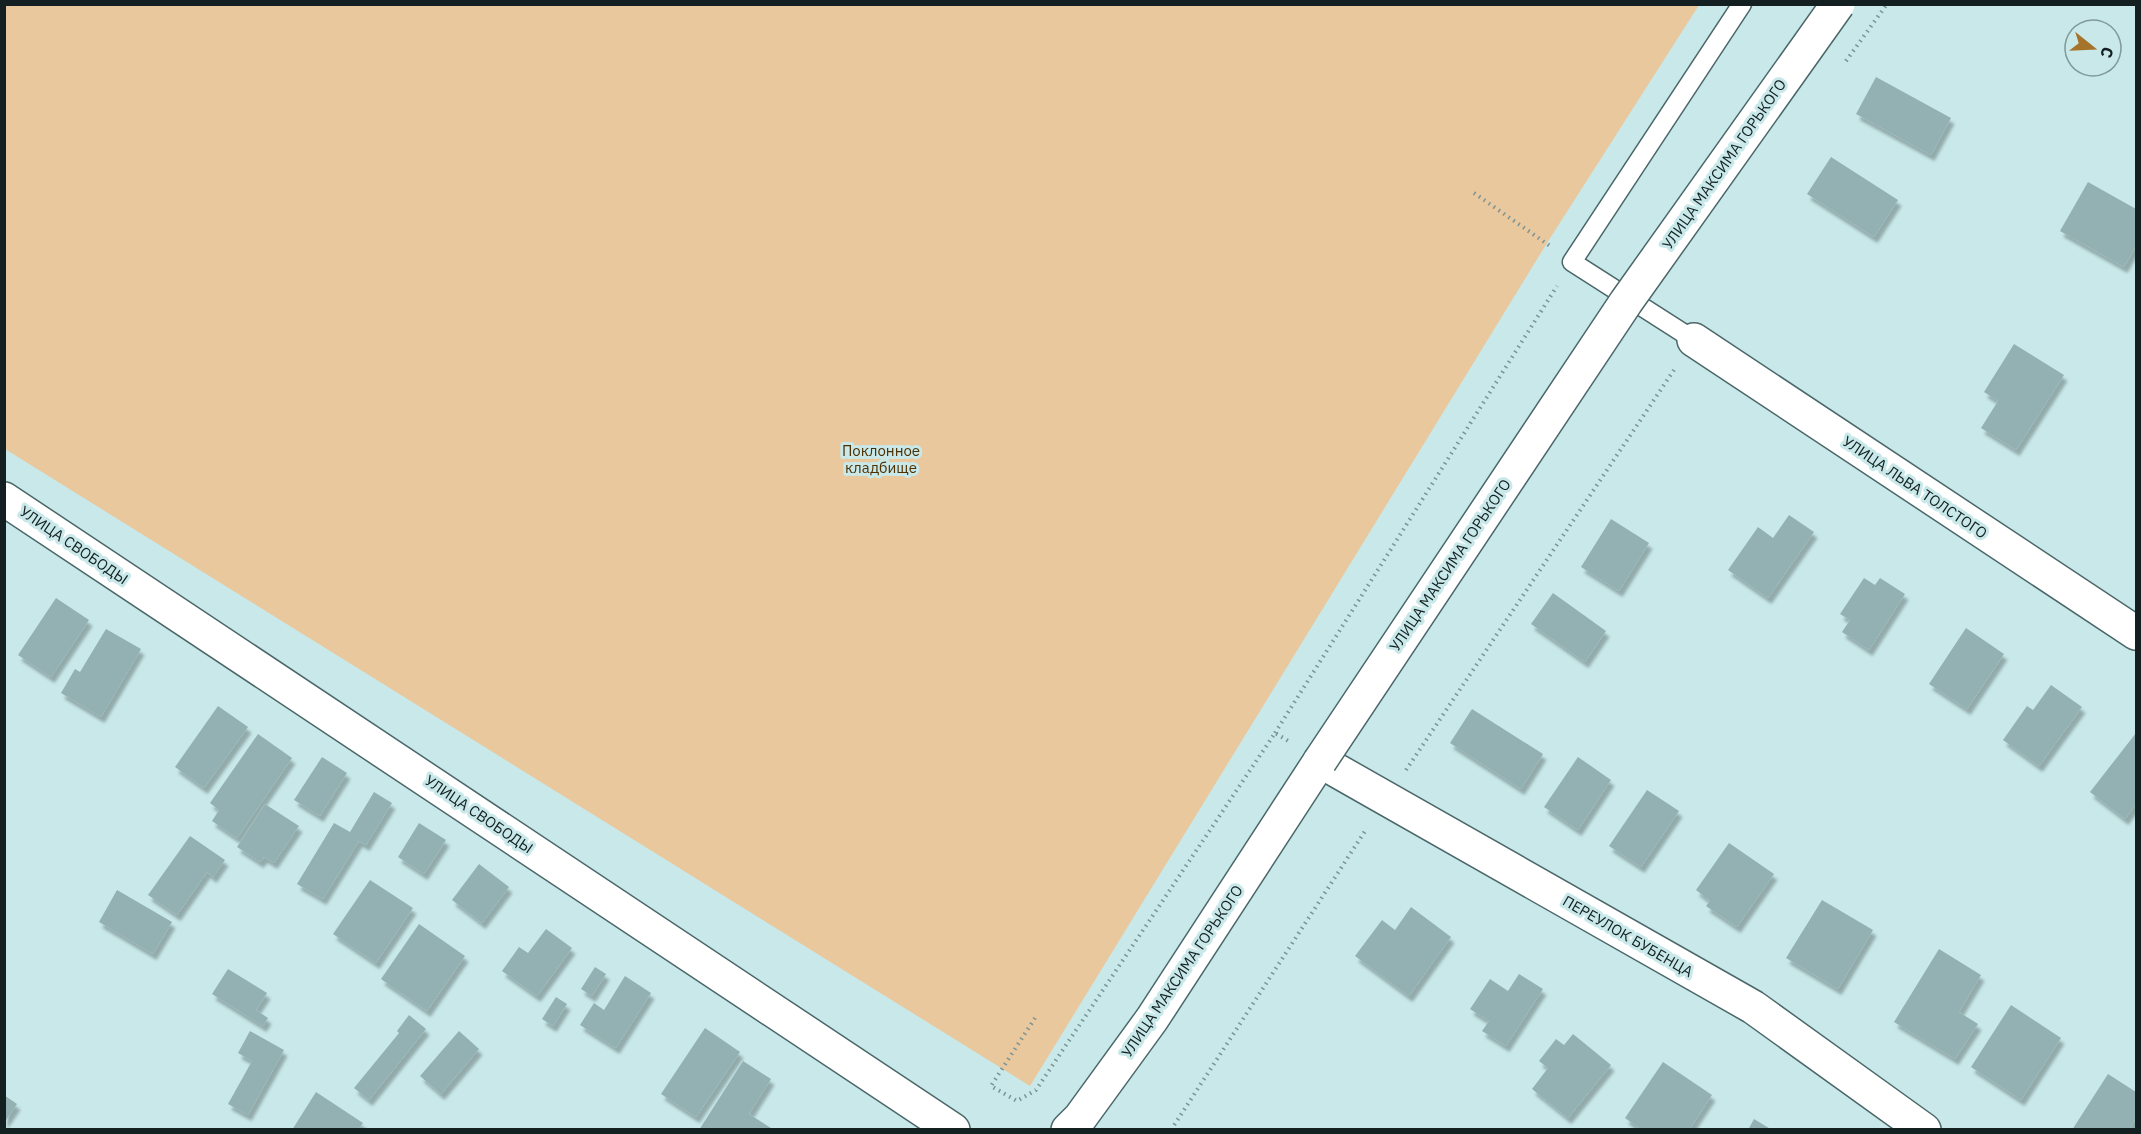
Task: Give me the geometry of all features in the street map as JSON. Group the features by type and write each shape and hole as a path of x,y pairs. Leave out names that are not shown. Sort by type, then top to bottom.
{"street":[{"name":"УЛИЦА МАКСИМА ГОРЬКОГО","path":"1068,1130 1080,1118 1152,1019 1320,761 1626,302 1838,4"},
{"name":"УЛИЦА ЛЬВА ТОЛСТОГО","path":"1694,340 2136,633"},
{"name":"УЛИЦА СВОБОДЫ","path":"4,498 953,1130"},
{"name":"ПЕРЕУЛОК БУБЕНЦА","path":"1320,761 1753,1007 1924,1130"}],"lane":[{"path":"1694,340 1572,262 1742,4"},
{"path":"1639,305 1848,4"}],"path":[{"path":"1035,1018 991,1086 1017,1101 1036,1090 1275,733 1572,262 1474,193"},
{"path":"1171,1130 1386,799 1694,340"},
{"path":"1275,733 1293,744"}],"green space":[{"name":"Поклонное кладбище","path":"4,5 1699,5 1547,243 1030,1086 5,449"}],"building":[{"path":"1876,77 1951,118 1931,155 1856,114"},
{"path":"1831,157 1898,200 1874,237 1807,194"},
{"path":"2088,182 2136,209 2136,246 2124,267 2060,231"},
{"path":"2014,344 2064,375 2016,450 1981,428 1998,401 1984,392"},
{"path":"1789,515 1814,532 1768,598 1728,570 1758,527 1773,538"},
{"path":"1611,519 1649,543 1619,591 1581,567"},
{"path":"1864,578 1875,585 1880,578 1905,594 1869,650 1842,632 1850,620 1840,614"},
{"path":"1553,593 1606,631 1585,662 1531,624"},
{"path":"56,598 89,620 51,677 18,655"},
{"path":"1966,628 2004,654 1967,709 1929,684"},
{"path":"106,629 141,649 101,717 61,693 75,669 80,672"},
{"path":"2051,685 2082,707 2039,766 2003,740 2027,706 2033,710"},
{"path":"218,706 248,727 204,788 175,767"},
{"path":"1472,709 1543,754 1521,789 1450,743"},
{"path":"2136,733 2136,804 2125,819 2090,792"},
{"path":"258,734 292,758 237,838 212,821 219,810 210,803"},
{"path":"322,757 347,773 320,816 294,800"},
{"path":"1578,757 1611,780 1578,830 1544,807"},
{"path":"1647,790 1679,811 1641,867 1609,846"},
{"path":"374,792 392,803 366,845 359,841 323,899 297,884 334,823 350,832"},
{"path":"265,804 299,826 274,863 264,857 260,862 237,847"},
{"path":"419,823 446,840 424,874 398,857"},
{"path":"190,836 225,860 213,877 207,872 177,915 148,895"},
{"path":"1729,843 1774,874 1737,927 1706,906 1710,901 1696,890"},
{"path":"479,864 509,887 482,923 452,900"},
{"path":"370,880 413,908 376,963 333,934"},
{"path":"117,890 172,922 153,954 99,922"},
{"path":"1822,900 1873,930 1838,989 1786,958"},
{"path":"1411,907 1451,937 1409,996 1355,956 1382,920 1395,930"},
{"path":"419,924 465,956 427,1011 381,979"},
{"path":"546,929 572,948 537,996 502,971 519,947 528,953"},
{"path":"1939,949 1981,975 1959,1012 1978,1024 1955,1059 1894,1022"},
{"path":"595,967 606,974 592,996 581,989"},
{"path":"228,969 267,993 256,1010 268,1018 263,1026 212,994"},
{"path":"1519,974 1543,989 1506,1046 1482,1031 1489,1021 1470,1009 1490,979 1508,991"},
{"path":"625,976 651,993 616,1048 580,1025 594,1003 604,1010"},
{"path":"556,997 567,1004 553,1026 542,1019"},
{"path":"2011,1005 2061,1038 2021,1100 1971,1067"},
{"path":"409,1015 426,1029 369,1100 354,1088 399,1033 397,1031"},
{"path":"705,1028 740,1052 696,1117 661,1094"},
{"path":"250,1031 284,1050 248,1115 228,1104 252,1061 238,1053"},
{"path":"459,1031 479,1049 441,1094 420,1076"},
{"path":"1573,1034 1611,1065 1568,1118 1532,1089 1548,1068 1539,1061 1556,1039 1564,1045"},
{"path":"743,1061 771,1079 749,1114 774,1130 699,1130"},
{"path":"1663,1062 1712,1095 1689,1130 1642,1130 1625,1118"},
{"path":"2108,1074 2136,1092 2136,1118 2129,1130 2072,1130"},
{"path":"316,1092 363,1123 358,1130 292,1130"},
{"path":"4,1095 17,1104 4,1123"},
{"path":"1754,1119 1772,1130 1748,1130"}]}
